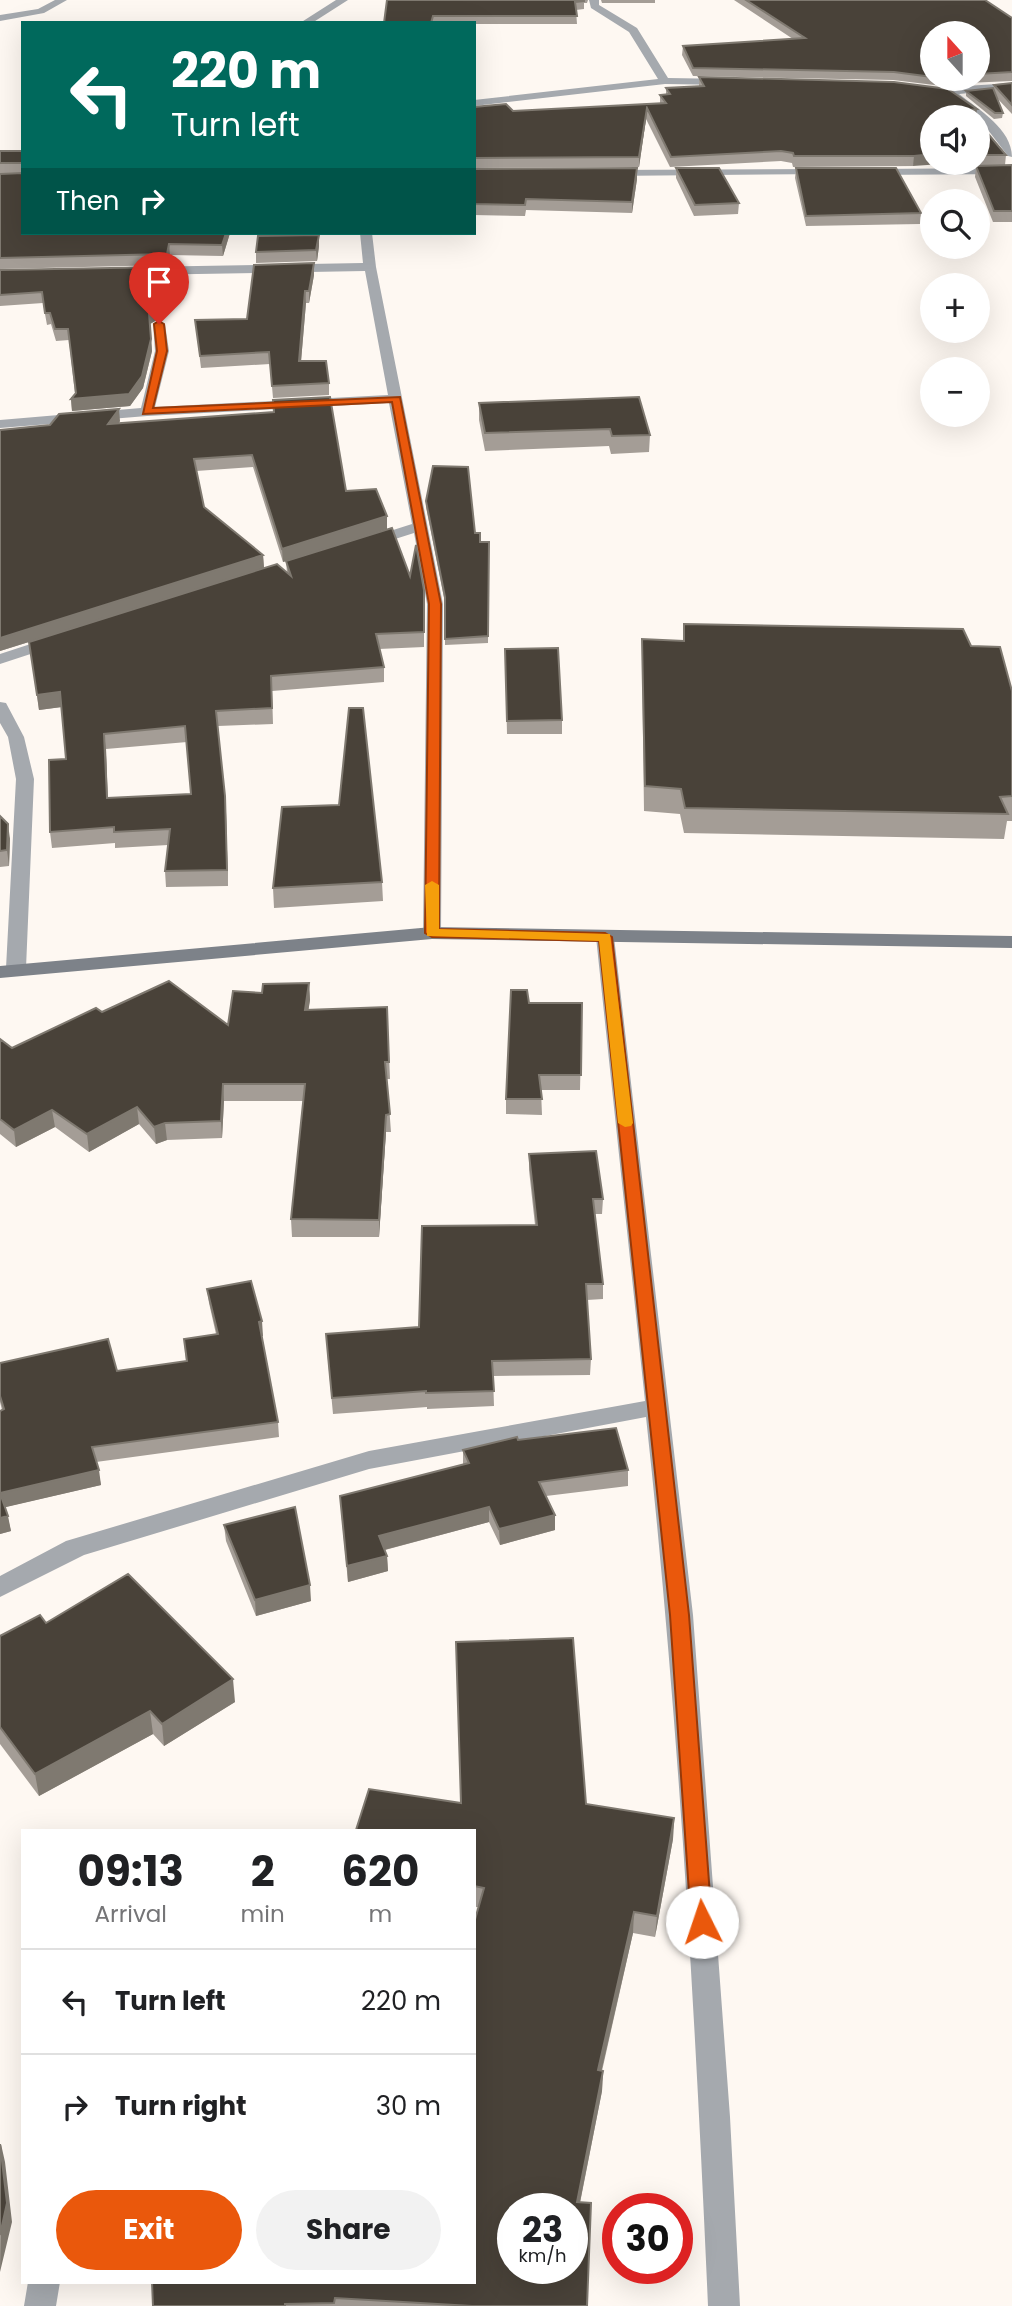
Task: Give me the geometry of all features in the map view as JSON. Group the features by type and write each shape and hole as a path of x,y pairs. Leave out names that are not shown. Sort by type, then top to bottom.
{"main road":[{"path":"8,970 432,933 1012,942"}],"street":[{"path":"0,18 41,11 62,0"},
{"path":"308,21 343,0"},
{"path":"594,0 594,6 633,30 665,81"},
{"path":"476,103 665,81 734,82"},
{"path":"1012,86 946,93 996,125 1012,154"},
{"path":"860,172 1012,171"},
{"path":"598,173 833,172"},
{"path":"366,235 370,267 435,604 432,933"},
{"path":"125,271 370,267"},
{"path":"147,412 162,351 159,324"},
{"path":"0,424 147,412 396,399"},
{"path":"355,547 421,526"},
{"path":"0,659 66,638"},
{"path":"0,707 16,737 25,779 8,970"},
{"path":"605,937 682,1642 715,2103 724,2306"},
{"path":"0,1587 75,1548 369,1460 656,1407"},
{"path":"40,2306 44,2284"}],"building":[{"path":"387,0 584,0 575,2 577,16 433,16 432,21 384,21"},
{"path":"746,0 985,0 1012,18 1012,72 990,73 990,21 920,21 920,75 894,72 693,68 683,46 805,38"},
{"path":"699,77 894,82 920,85 920,91 951,91 971,105 920,105 920,155 794,156 793,153 781,151 671,157 647,108 639,157 476,158 476,107 506,104 513,111 666,103 660,95 670,94 666,88 704,86"},
{"path":"1012,83 1012,105 994,85"},
{"path":"993,88 1003,113 995,113 990,109 990,105 984,105 966,91 990,91"},
{"path":"990,136 1006,155 990,155"},
{"path":"0,151 21,151 21,163 0,163"},
{"path":"1012,165 1012,211 994,211 990,201 990,189 985,189 980,175 990,175 990,166"},
{"path":"637,168 632,202 526,199 525,205 476,204 476,169"},
{"path":"676,168 719,168 739,203 695,205"},
{"path":"796,168 896,168 920,211 920,213 806,216"},
{"path":"21,173 21,235 225,235 222,245 169,244 167,254 0,258 0,174"},
{"path":"319,235 316,250 256,252 258,236"},
{"path":"314,263 309,291 305,291 299,361 326,361 329,383 272,386 269,352 200,356 195,320 247,319 254,265"},
{"path":"165,267 159,306 149,313 151,339 142,376 129,394 71,399 76,393 68,329 55,329 50,313 45,313 42,292 0,295 0,270"},
{"path":"330,397 346,491 376,489 387,516 282,549 252,455 194,459 204,507 263,555 0,638 0,430 50,425 59,414 119,409 108,424 274,412 273,400"},
{"path":"639,397 650,435 612,436 610,429 485,433 479,403"},
{"path":"433,466 468,467 475,533 480,533 480,542 489,542 488,636 445,639 445,597 426,501"},
{"path":"392,528 410,576 416,545 424,590 424,632 376,634 384,667 271,676 272,708 216,711 225,796 227,870 165,871 170,829 114,832 114,827 50,832 49,760 66,759 60,692 37,695 29,642 277,564 291,576 286,561","holes":["185,726 191,794 107,798 104,734"]},
{"path":"684,624 963,629 971,646 1000,647 1012,691 1012,796 1000,797 1008,814 685,808 681,789 645,786 642,639 684,641"},
{"path":"558,648 562,720 507,721 505,649"},
{"path":"349,708 363,708 382,882 273,888 282,807 339,805"},
{"path":"0,816 8,824 7,850 0,851"},
{"path":"169,981 228,1025 233,991 262,993 263,984 309,983 305,1010 387,1007 389,1062 385,1062 390,1114 386,1115 379,1220 291,1219 305,1084 223,1084 221,1121 165,1123 154,1127 137,1107 87,1134 52,1110 14,1130 0,1119 0,1039 12,1048 96,1008 102,1012"},
{"path":"511,990 527,990 529,1003 582,1003 581,1075 539,1075 542,1099 506,1099"},
{"path":"596,1151 603,1199 593,1199 603,1284 586,1284 591,1359 492,1361 494,1391 426,1391 332,1398 326,1334 419,1327 422,1226 537,1225 529,1154"},
{"path":"251,1281 262,1321 259,1322 278,1422 92,1447 99,1470 0,1493 0,1411 4,1409 0,1396 0,1363 108,1339 117,1371 187,1361 184,1339 218,1334 207,1289"},
{"path":"616,1428 628,1470 539,1482 555,1515 499,1529 489,1507 379,1536 387,1556 347,1566 340,1496 469,1463 463,1450 517,1437 518,1440"},
{"path":"0,1493 8,1516 0,1518"},
{"path":"295,1507 310,1585 255,1600 224,1525"},
{"path":"128,1574 233,1679 162,1724 150,1711 35,1774 0,1727 0,1636 40,1615 46,1623"},
{"path":"573,1638 586,1804 674,1818 657,1916 634,1912 598,2070 603,2071 579,2193 497,2193 497,2284 588,2284 587,2306 472,2306 335,2298 334,2303 285,2306 153,2306 152,2284 476,2284 476,1916 484,1888 476,1886 476,1829 356,1829 369,1789 461,1803 456,1642"},
{"path":"0,2144 7,2203 0,2235"},
{"path":"588,2203 591,2203 588,2280"}],"slow traffic":[{"path":"432,885 432,933 605,937 625,1123"}],"route":[{"path":"159,324 162,351 147,412 396,399 435,604 432,933 605,937 680,1615 702,1922"}]}
